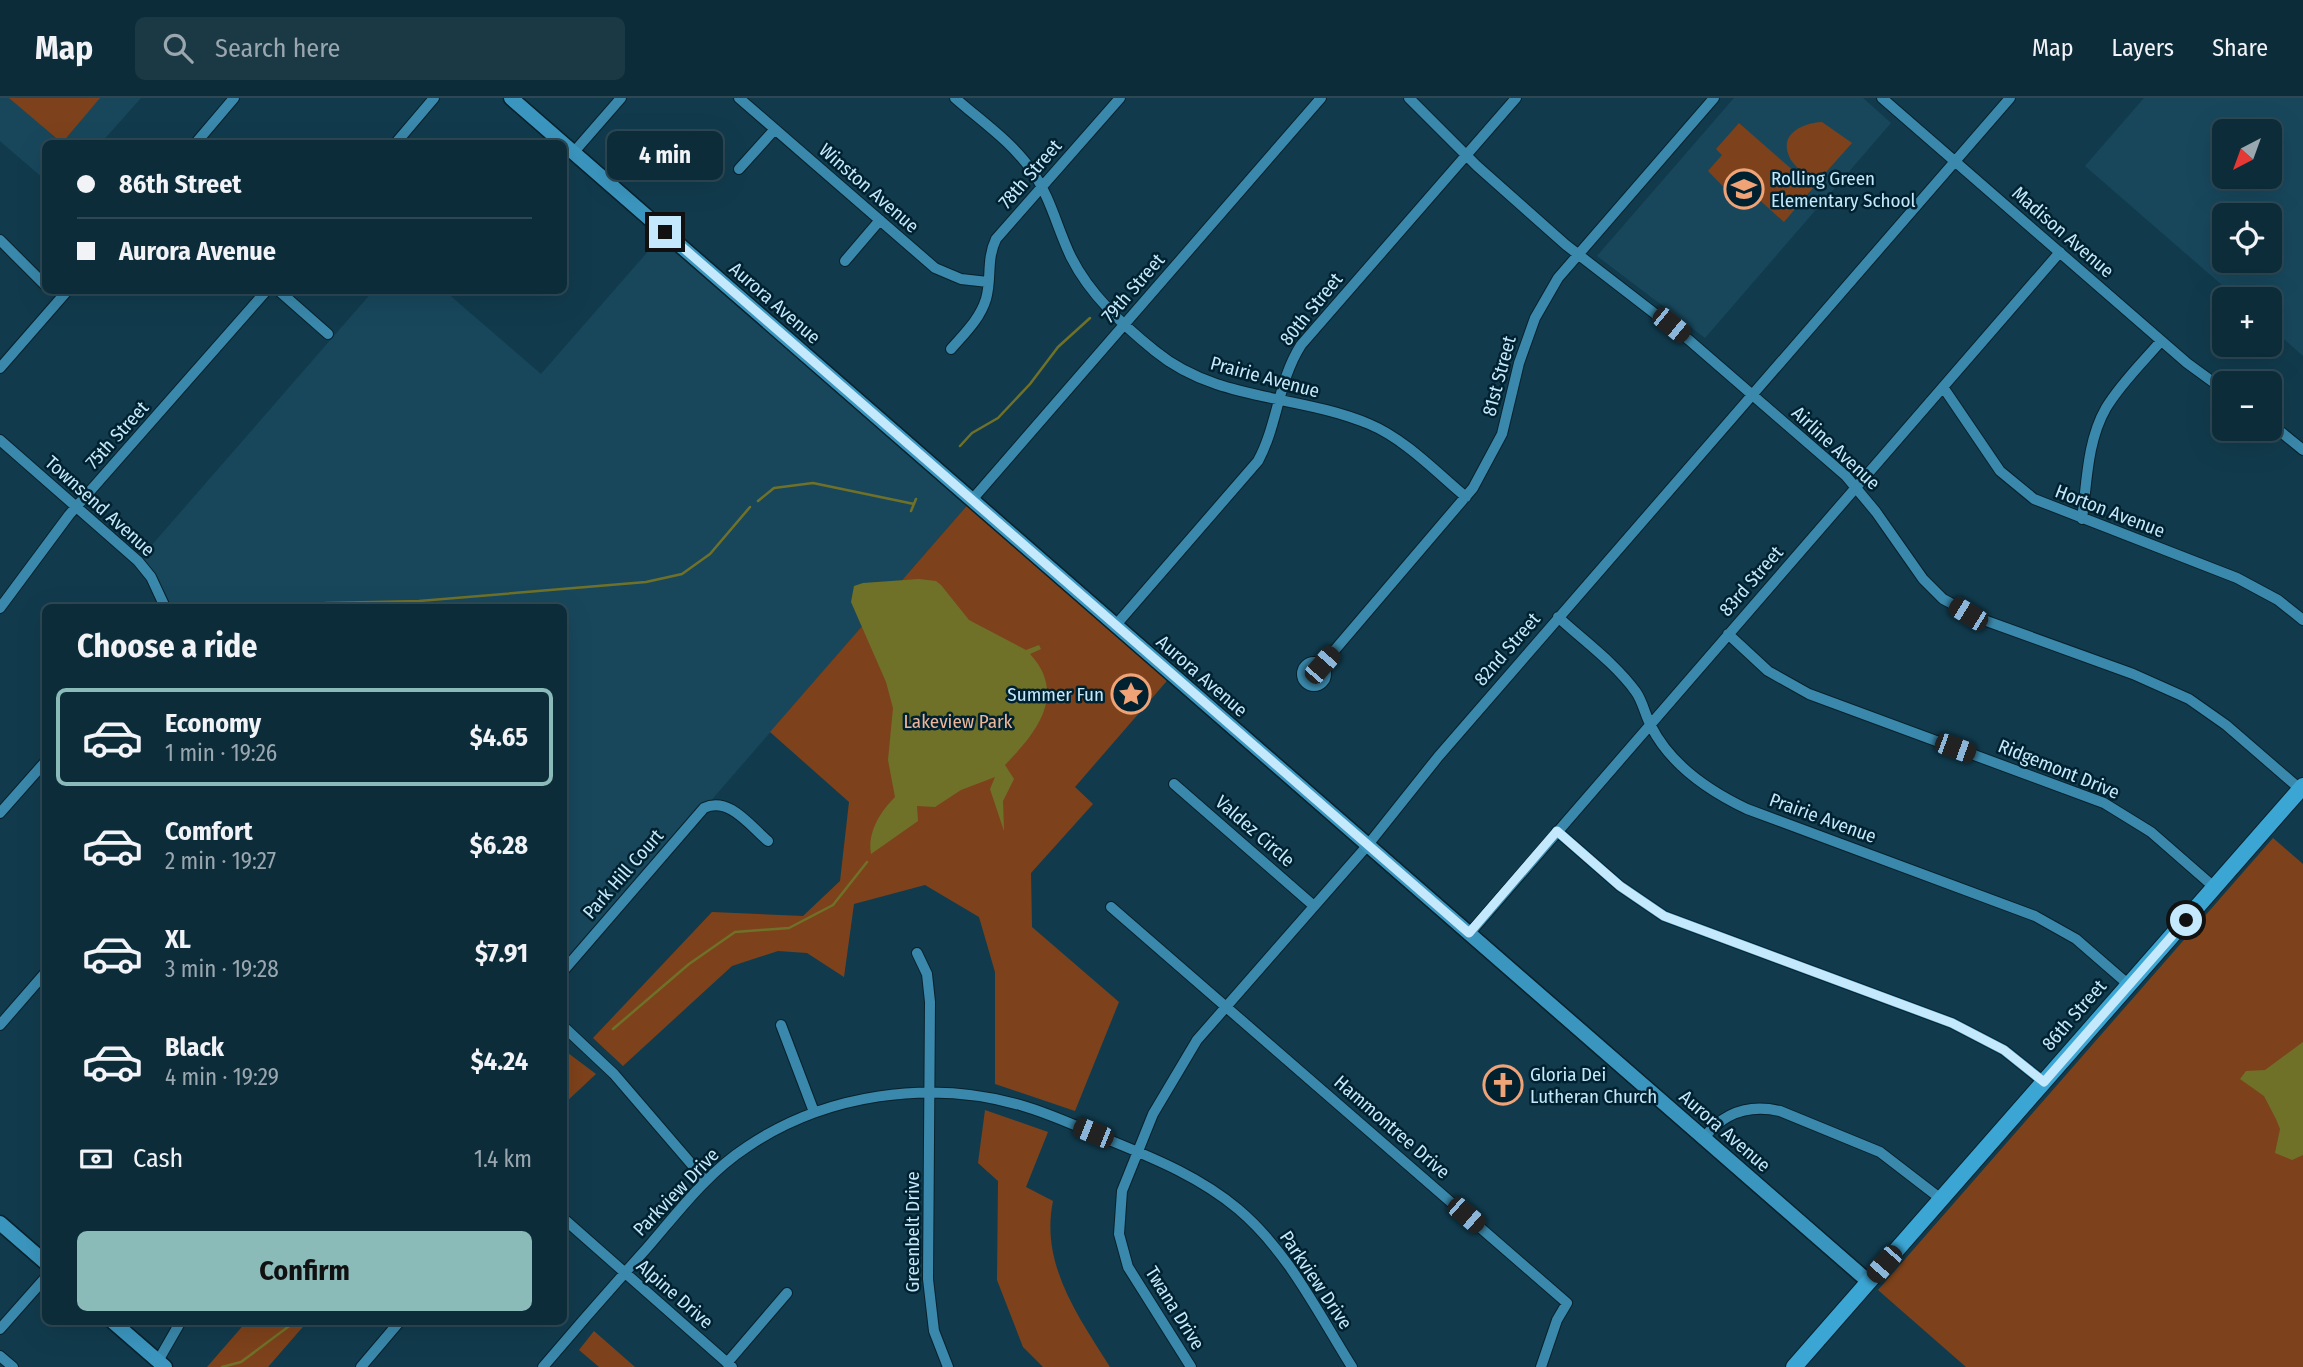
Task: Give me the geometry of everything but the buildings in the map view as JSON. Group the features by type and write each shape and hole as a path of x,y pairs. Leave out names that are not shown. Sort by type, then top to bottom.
{"main road":[{"name":"86th Street","path":"1794,1367 2302,788"}],"street":[{"path":"198,140 234,98"},
{"path":"397,140 434,98"},
{"name":"Aurora Avenue","path":"511,98 560,140"},
{"path":"574,152 621,98"},
{"name":"Winston Avenue","path":"739,98 944,274 988,282"},
{"name":"Prairie Avenue","path":"955,98 1013,149 1042,187 1081,275 1107,307 1156,352 1196,377 1242,393 1339,414 1370,424 1398,441 1466,497"},
{"name":"78th Street","path":"951,349 981,310 988,282 990,252 996,239 1120,98"},
{"name":"79th Street","path":"971,501 1321,98"},
{"name":"Airline Avenue","path":"1409,98 1467,155 1579,254 1654,310 1856,487 1923,579 1943,599 1981,620 2142,678 2189,699 2226,725 2302,788"},
{"name":"80th Street","path":"1115,626 1258,461 1270,439 1290,363 1301,345 1516,98"},
{"name":"81st Street","path":"1322,665 1466,497 1493,456 1502,434 1519,363 1535,318 1558,278 1714,98"},
{"name":"Madison Avenue","path":"1882,98 2161,341 2212,381"},
{"name":"82nd Street","path":"1128,1267 1119,1234 1122,1191 1153,1114 1173,1076 1226,1006 1367,846 1437,757 2010,98"},
{"path":"739,169 775,129"},
{"name":"Aurora Avenue","path":"567,146 1869,1282"},
{"path":"845,261 880,220"},
{"path":"0,240 42,282"},
{"name":"83rd Street","path":"1469,933 2060,252"},
{"path":"0,368 64,294"},
{"name":"75th Street","path":"0,608 77,506 263,294"},
{"path":"283,294 328,334"},
{"path":"2082,519 2091,448 2100,421 2123,385 2161,341"},
{"name":"Horton Avenue","path":"1943,387 2011,482 2047,506 2237,578 2278,600 2303,620"},
{"path":"2282,433 2303,450"},
{"name":"Townsend Avenue","path":"0,440 138,561 151,577 164,604"},
{"name":"Prairie Avenue","path":"1558,617 1621,673 1638,694 1650,725 1678,762 1728,800 2035,916 2076,939 2129,985"},
{"name":"Ridgemont Drive","path":"1728,634 1768,671 1809,694 2104,803 2151,832 2214,887"},
{"path":"0,813 42,766"},
{"name":"Valdez Circle","path":"1174,784 1314,906"},
{"name":"Park Hill Court","path":"567,967 704,808 712,804 730,808 768,841"},
{"path":"1557,831 1620,886 1664,916 1952,1023 2004,1050 2044,1082"},
{"name":"Hammontree Drive","path":"1111,907 1567,1303 1557,1320 1541,1367"},
{"name":"Greenbelt Drive","path":"916,953 926,974 930,1002 928,1279 934,1331 948,1367"},
{"path":"0,1025 42,977"},
{"path":"781,1025 814,1112"},
{"path":"567,1030 614,1074 706,1181"},
{"name":"Parkview Drive","path":"543,1367 706,1181 746,1147 773,1130 814,1112 861,1099 952,1093 1021,1105 1138,1152 1191,1176 1216,1192 1261,1231 1286,1262 1352,1367"},
{"path":"1704,1138 1721,1120 1733,1113 1746,1109 1780,1111 1880,1152 1941,1199"},
{"name":"Alpine Drive","path":"567,1222 730,1365"},
{"path":"0,1223 42,1260"},
{"name":"Twana Drive","path":"1128,1267 1191,1367"},
{"path":"0,1329 42,1282"},
{"path":"730,1365 787,1293"},
{"path":"117,1325 161,1364 179,1325"},
{"path":"361,1367 397,1325"},
{"path":"0,1356 13,1367"}],"shaded area":[{"path":"0,98 141,98 104,140 42,140 42,177 0,141"},
{"name":"Rolling Green Elementary School","path":"1734,98 1863,98 1891,123 1705,338 1597,256"},
{"path":"2144,98 2303,98 2303,356 2282,338 2282,287 2224,287 2085,166"},
{"path":"665,232 971,501 567,967 567,604 163,604 138,561 370,294 448,294 541,374"},
{"path":"919,579 936,581 941,585 969,620 1026,650 1039,645 1041,649 1030,654 1041,669 1047,699 1036,727 1005,765 1014,779 1003,801 1004,831 990,789 995,777 961,790 935,807 917,806 918,821 871,854 871,838 876,822 895,797 888,760 893,708 886,682 851,602 854,586"},
{"path":"2303,1042 2303,1155 2292,1160 2275,1153 2280,1129 2264,1096 2240,1079 2246,1071 2265,1070"}],"green space":[{"path":"9,98 100,98 65,140 58,140"},
{"path":"1822,122 1852,143 1819,180 1813,181 1791,159 1787,141 1790,135 1801,127"},
{"path":"1739,123 1813,188 1784,222 1754,195 1743,207 1708,171 1722,155 1716,149"},
{"name":"Lakeview Park","path":"971,501 1172,675 1075,787 1093,804 1031,873 1032,927 1119,1002 1075,1111 995,1084 995,972 979,917 925,885 854,904 844,977 807,953 778,951 732,966 623,1066 593,1038 712,912 803,916 840,881 849,802 770,732"},
{"path":"2273,838 2303,864 2303,1367 1966,1367 1878,1290"},
{"path":"567,1052 596,1074 567,1101"},
{"path":"985,1110 1048,1132 1026,1187 1053,1201 1050,1224 1057,1268 1074,1309 1110,1367 1043,1367 1023,1347 997,1280 998,1181 978,1163"},
{"path":"244,1325 305,1325 268,1367 207,1367"},
{"path":"594,1331 635,1367 599,1367 579,1350"}],"waterway":[{"path":"960,446 972,433 998,418 1030,384 1058,347 1090,318"},
{"path":"758,501 774,488 813,483 914,504"},
{"path":"911,511 916,499"},
{"path":"321,604 419,601 646,582 682,574 710,554 750,507"},
{"path":"613,1029 689,964 735,932 789,928 833,905 867,862"},
{"path":"222,1367 241,1362 291,1325"}],"place":[{"name":"Rolling Green Elementary School","path":"1744,189"},
{"name":"Summer Fun","path":"1131,694"},
{"name":"Gloria Dei Lutheran Church","path":"1503,1085"}],"route":[{"path":"665,232 1469,933 1557,831 1620,886 1664,916 1952,1023 2004,1050 2044,1082 2186,920"}]}
